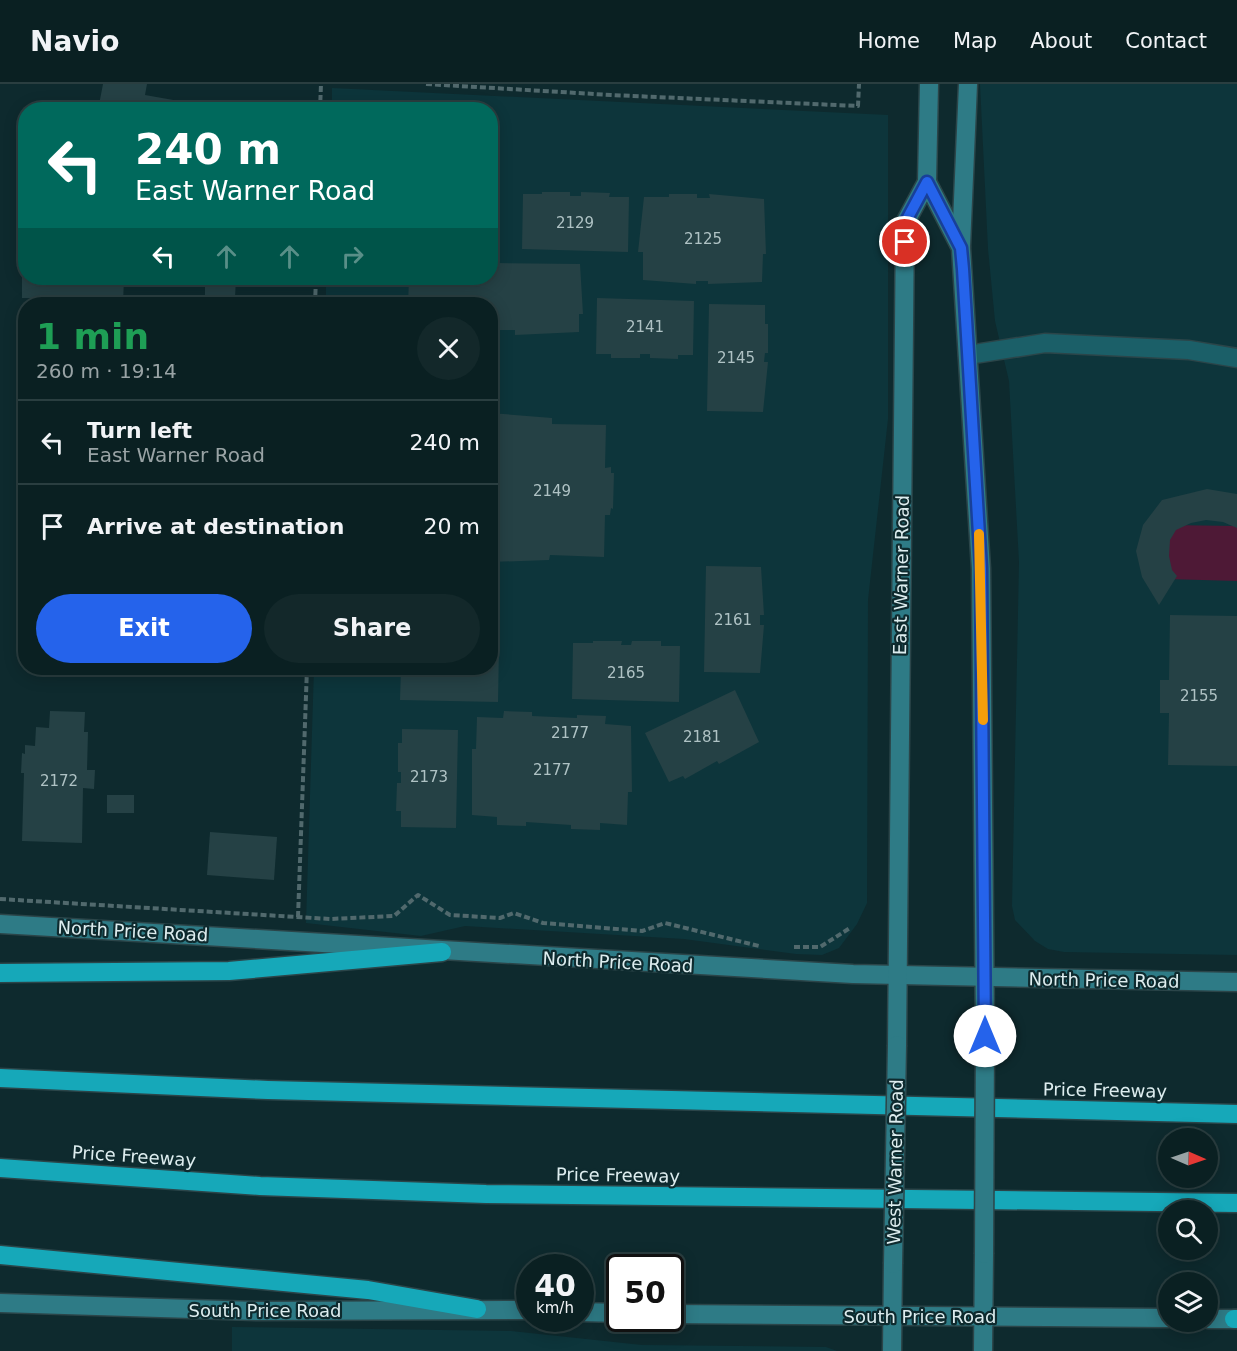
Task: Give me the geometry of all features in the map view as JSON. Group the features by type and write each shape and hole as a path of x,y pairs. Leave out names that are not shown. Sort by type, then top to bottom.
{"highway":[{"path":"0,973 229,971 441,952"},
{"name":"Price Freeway","path":"0,1078 268,1090 1237,1114"},
{"name":"Price Freeway","path":"0,1168 260,1186 486,1194 1237,1203"},
{"path":"0,1255 368,1290 477,1309"}],"main road":[{"name":"East Warner Road","path":"898,974 905,223 927,182 929,84"},
{"path":"961,248 968,84"},
{"name":"East Warner Road","path":"927,182 961,248 981,568 985,978 983,1316"},
{"name":"North Price Road","path":"0,924 441,952 853,974 1237,982"},
{"name":"West Warner Road","path":"892,1351 898,974"},
{"name":"South Price Road","path":"0,1304 256,1311 516,1310"},
{"name":"South Price Road","path":"684,1314 1158,1318"},
{"path":"983,1316 983,1351"},
{"path":"1218,1318 1236,1319"}],"street":[{"path":"969,355 1045,343 1189,350 1237,358"}],"path":[{"path":"320,102 321,84"},
{"path":"426,84 622,96 858,106 859,84"},
{"path":"298,917 307,675"},
{"path":"0,899 298,917 394,916 418,895 450,915 500,918 514,913 543,923 642,931 665,923 765,947"},
{"path":"787,947 820,947 850,928"}],"shaded area":[{"path":"980,84 1237,84 1237,955 1064,952 1048,949 1035,941 1015,920 1012,906 1019,562 1009,381 995,321 988,249"},
{"path":"332,88 888,115 888,419 868,600 867,903 857,924 839,948 822,955 796,954 684,939 465,926 421,936 306,923 314,675 498,675 498,297 326,297 326,285 498,285 498,102 332,102"},
{"path":"1167,525 1237,526 1237,581 1166,579"},
{"path":"232,1327 511,1331 642,1345 826,1347 837,1351 232,1351"}],"building":[{"path":"103,84 147,84 145,95 185,102 100,102"},
{"path":"542,192 570,192 570,196 581,196 581,192 610,193 609,197 629,197 628,252 522,249 523,194 542,194"},
{"path":"669,194 697,194 697,198 710,198 709,194 764,199 766,254 763,254 762,282 708,284 708,281 696,281 696,284 643,280 643,252 638,252 644,197 669,197"},
{"path":"498,263 580,264 583,314 579,314 579,332 515,335 515,330 498,330 498,297 408,297 409,285 498,285"},
{"path":"22,285 124,285 123,297 22,297"},
{"path":"205,285 236,285 235,297 205,297"},
{"path":"597,298 694,301 693,355 678,355 678,359 650,358 650,354 640,354 640,358 611,358 611,354 596,354"},
{"path":"709,304 765,305 765,324 768,324 768,353 765,353 764,362 768,362 763,412 707,411"},
{"path":"498,414 552,418 552,424 606,425 605,468 611,467 611,473 614,473 613,509 611,508 610,515 605,515 604,557 550,555 549,560 498,562"},
{"path":"1207,489 1237,494 1237,528 1223,522 1206,520 1191,523 1176,530 1170,540 1169,556 1172,570 1177,576 1159,605 1142,577 1136,551 1143,525 1162,500"},
{"path":"706,566 761,567 764,615 760,615 760,625 764,625 760,673 704,672"},
{"path":"1170,615 1237,616 1237,766 1168,765 1169,713 1160,713 1160,680 1169,680"},
{"path":"593,641 622,641 621,645 631,645 632,641 661,641 661,646 680,646 679,702 572,699 573,643 593,643"},
{"path":"499,647 498,702 400,700 401,675 498,675"},
{"path":"735,690 759,742 719,764 717,761 685,779 683,776 669,782 645,733"},
{"path":"50,711 85,712 84,732 88,732 87,770 95,770 94,789 83,788 82,843 22,841 24,773 21,773 22,753 25,754 25,745 35,746 36,727 49,728"},
{"path":"504,711 532,712 532,716 577,718 577,715 606,716 605,724 631,726 632,792 628,792 627,825 600,823 600,830 571,829 571,825 526,822 526,826 497,825 497,817 472,815 472,749 476,749 477,717 503,718"},
{"path":"402,729 458,730 456,828 401,827 401,811 396,811 397,783 401,783 401,772 398,772 398,743 402,743"},
{"path":"107,795 134,795 134,813 107,813"},
{"path":"210,832 277,837 274,880 207,875"}],"slow traffic":[{"path":"979,534 983,720"}],"route":[{"path":"905,242 905,223 927,182 961,248 963,269 981,568 985,1036"}]}
